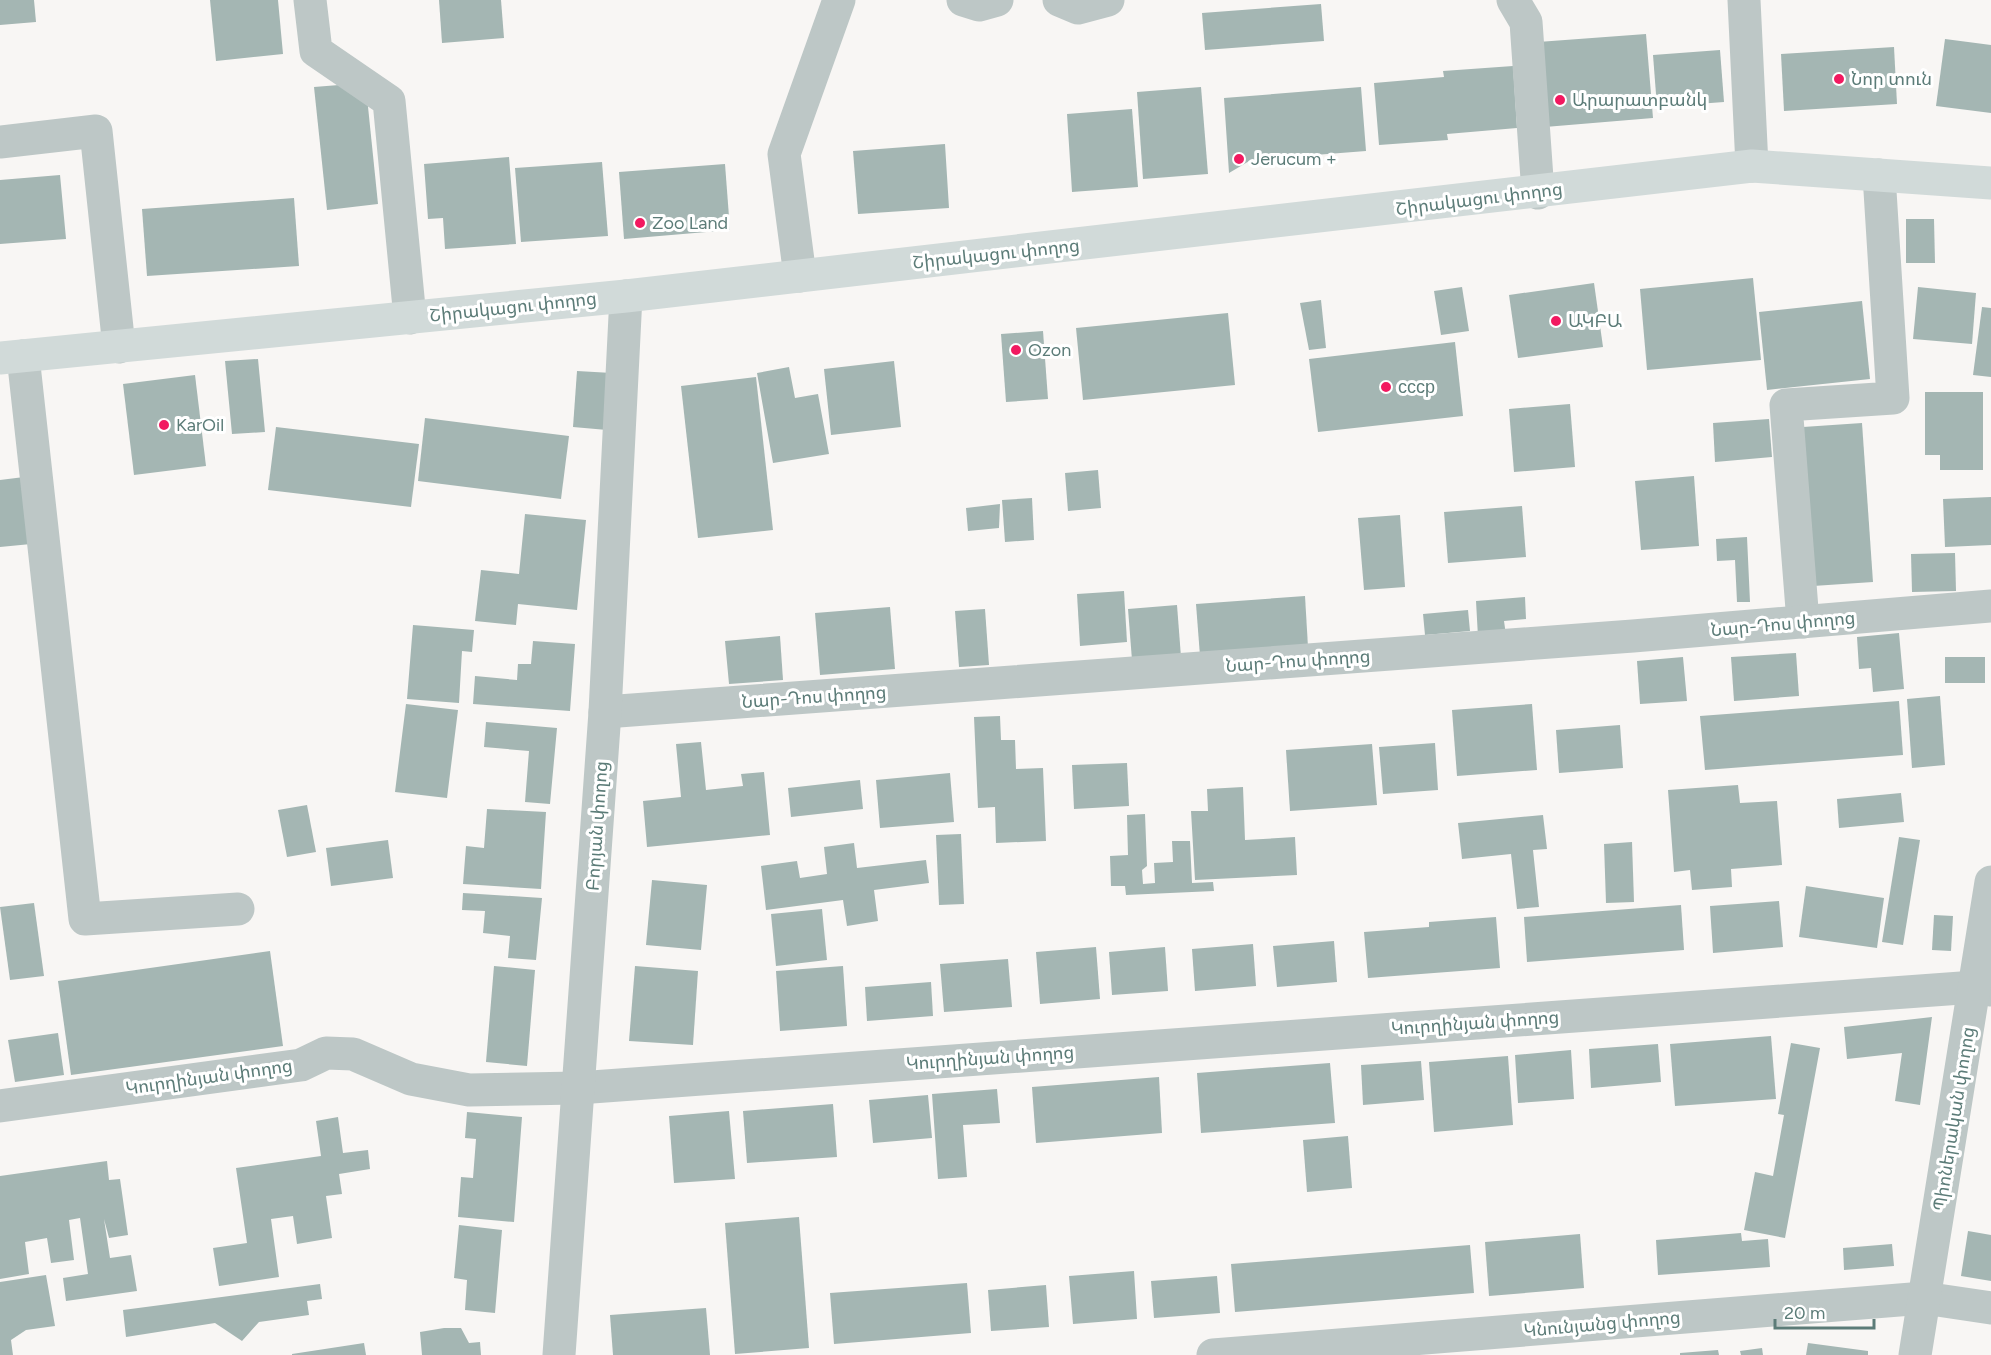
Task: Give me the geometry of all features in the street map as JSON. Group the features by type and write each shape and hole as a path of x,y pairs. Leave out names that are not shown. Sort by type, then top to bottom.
{"main road":[{"name":"Շիրակացու փողոց","path":"12,357 626,296 1538,193 1752,166 1991,183"}],"street":[{"path":"310,0 316,51 389,101 410,318"},
{"path":"800,276 784,154 839,0"},
{"path":"963,0 979,4 997,0"},
{"path":"1059,0 1078,8 1108,0"},
{"path":"1513,0 1526,22 1538,193"},
{"path":"1744,0 1752,166"},
{"path":"0,142 96,131 119,347"},
{"path":"1803,622 1786,405 1893,398 1878,175"},
{"name":"Բորյան փողոց","path":"559,1355 605,712 626,296"},
{"path":"12,357 85,919 237,909"},
{"name":"Նար-Դոս փողոց","path":"605,712 1991,606"},
{"name":"Պիոներական փողոց","path":"1915,1355 1983,988 1991,882"},
{"name":"Կուրղինյան փողոց","path":"0,1106 301,1065 326,1053 353,1054 411,1079 469,1090 578,1088 1983,988"},
{"name":"Կնունյանց փողոց","path":"1213,1355 1924,1298 1991,1308"}],"building":[{"path":"0,0 34,0 36,22 0,25"},
{"path":"210,0 278,0 283,54 216,61"},
{"path":"439,0 501,0 504,38 442,43"},
{"path":"1321,4 1324,41 1205,50 1202,13"},
{"path":"1646,34 1653,118 1545,127 1538,42"},
{"path":"1945,39 1991,45 1991,113 1936,106"},
{"name":"Նոր տուն","path":"1894,47 1897,104 1784,111 1781,54"},
{"path":"1720,50 1724,102 1657,107 1653,55"},
{"path":"1513,66 1517,128 1447,134 1448,140 1379,145 1374,83 1444,77 1443,71"},
{"path":"339,85 367,97 378,204 327,210 314,87"},
{"path":"1201,87 1208,174 1143,179 1137,92"},
{"path":"1361,87 1366,151 1251,160 1229,173 1224,98"},
{"path":"1132,109 1138,187 1072,192 1067,114"},
{"path":"945,144 949,208 858,214 853,151"},
{"path":"509,157 516,244 445,249 443,218 428,219 424,164"},
{"path":"602,162 608,236 521,242 515,168"},
{"path":"725,164 730,230 624,239 619,172"},
{"path":"60,175 66,239 0,244 0,180"},
{"path":"294,198 299,266 147,276 142,209"},
{"path":"1906,219 1934,219 1935,263 1906,263"},
{"path":"1753,278 1761,360 1647,370 1640,289"},
{"path":"1594,283 1603,347 1518,358 1509,295"},
{"path":"1462,287 1469,331 1441,335 1434,291"},
{"path":"1918,287 1976,293 1972,344 1913,339"},
{"path":"1321,300 1326,348 1309,350 1300,303"},
{"path":"1862,301 1870,379 1767,390 1759,312"},
{"path":"1982,307 1991,308 1991,377 1973,375"},
{"path":"1228,313 1235,385 1083,400 1076,328"},
{"path":"1043,331 1048,399 1006,402 1001,334"},
{"name":"ссср","path":"1455,342 1463,416 1318,432 1309,359"},
{"path":"258,359 265,432 232,434 225,361"},
{"path":"894,361 901,427 831,435 824,369"},
{"path":"789,367 795,398 818,394 829,454 773,463 757,373"},
{"path":"577,371 612,373 607,430 573,427"},
{"name":"KarOil","path":"195,375 206,466 134,475 123,384"},
{"path":"756,377 773,530 698,538 681,386"},
{"path":"1925,392 1983,392 1983,470 1940,470 1940,455 1925,455"},
{"path":"1570,404 1575,467 1514,472 1509,409"},
{"path":"425,418 569,436 561,499 418,481"},
{"path":"1769,419 1772,457 1715,462 1713,423"},
{"path":"1862,423 1873,582 1813,586 1803,427"},
{"path":"276,427 419,444 411,507 268,490"},
{"path":"1098,470 1101,508 1068,511 1065,473"},
{"path":"1694,476 1699,546 1641,550 1635,481"},
{"path":"24,477 31,544 0,547 0,480"},
{"path":"1991,497 1991,545 1945,547 1943,499"},
{"path":"1032,498 1034,540 1005,542 1002,500"},
{"path":"1000,504 999,528 968,531 966,508"},
{"path":"1522,506 1526,557 1448,563 1444,512"},
{"path":"525,514 586,520 577,610 518,604 516,625 475,621 481,570 519,574"},
{"path":"1400,515 1405,587 1364,590 1358,518"},
{"path":"1747,537 1750,602 1737,602 1735,560 1717,561 1716,539"},
{"path":"1955,553 1956,591 1912,592 1911,554"},
{"path":"1124,591 1127,642 1080,646 1077,594"},
{"path":"1305,596 1308,647 1200,656 1196,604"},
{"path":"1525,597 1526,619 1504,621 1506,635 1478,637 1476,601"},
{"path":"1177,605 1181,657 1132,660 1128,609"},
{"path":"890,607 895,669 820,675 815,613"},
{"path":"985,609 989,665 959,667 955,611"},
{"path":"1468,610 1470,631 1425,635 1423,614"},
{"path":"413,625 474,630 472,652 462,651 459,703 407,699"},
{"path":"1899,633 1904,689 1873,692 1871,668 1859,669 1857,637"},
{"path":"780,636 783,680 729,684 725,641"},
{"path":"533,641 575,644 570,711 473,704 475,676 517,680 518,664 531,664"},
{"path":"1796,653 1799,696 1734,701 1731,657"},
{"path":"1683,657 1687,701 1640,704 1637,661"},
{"path":"1945,657 1985,657 1985,683 1945,683"},
{"path":"1940,696 1945,765 1912,768 1907,699"},
{"path":"1899,701 1903,755 1705,770 1700,716"},
{"path":"406,704 458,710 447,798 395,792"},
{"path":"1532,704 1537,770 1457,776 1452,710"},
{"path":"1000,716 1001,740 1015,740 1016,769 1043,768 1046,841 996,843 995,807 978,808 974,717"},
{"path":"486,722 557,728 550,804 525,802 529,751 484,747"},
{"path":"1620,725 1623,768 1559,773 1556,730"},
{"path":"701,742 706,790 743,786 741,774 764,772 770,835 647,847 643,801 681,797 676,744"},
{"path":"1435,743 1438,790 1383,794 1379,747"},
{"path":"1372,744 1377,805 1290,811 1286,750"},
{"path":"1127,763 1129,806 1074,809 1072,765"},
{"path":"950,773 954,822 880,828 876,780"},
{"path":"860,780 863,809 791,817 788,788"},
{"path":"1738,785 1740,803 1777,801 1782,865 1731,869 1732,887 1692,890 1690,870 1674,872 1668,790"},
{"path":"1243,787 1245,840 1295,837 1297,875 1195,880 1191,811 1208,811 1207,789"},
{"path":"1901,793 1904,822 1839,828 1837,799"},
{"path":"307,805 316,852 287,857 278,810"},
{"path":"487,809 546,812 541,889 463,884 466,846 484,848"},
{"path":"1145,814 1147,866 1142,870 1143,884 1155,883 1154,863 1173,862 1172,841 1190,841 1192,883 1213,882 1214,891 1126,895 1125,886 1111,886 1110,856 1128,855 1127,815"},
{"path":"1543,815 1547,849 1533,850 1539,907 1517,909 1511,854 1462,859 1458,823"},
{"path":"961,834 964,904 939,905 936,835"},
{"path":"1899,837 1920,840 1903,945 1882,942"},
{"path":"388,840 393,878 331,886 326,848"},
{"path":"1632,842 1634,902 1606,903 1604,844"},
{"path":"854,843 857,868 926,860 929,883 874,890 878,921 847,926 843,900 766,910 761,866 797,861 800,878 827,874 824,847"},
{"path":"652,880 707,885 701,950 646,945"},
{"path":"1806,886 1884,898 1877,948 1799,937"},
{"path":"463,893 542,898 536,960 508,958 510,936 483,933 485,911 462,910"},
{"path":"1779,901 1783,947 1713,953 1710,906"},
{"path":"34,903 44,976 10,980 0,907"},
{"path":"1681,905 1684,950 1527,962 1524,917"},
{"path":"822,909 827,960 776,966 771,914"},
{"path":"1934,915 1953,916 1951,951 1932,950"},
{"path":"1496,917 1500,968 1368,978 1364,932 1429,927 1429,922"},
{"path":"1334,941 1337,982 1277,987 1273,946"},
{"path":"1253,944 1256,986 1195,991 1192,949"},
{"path":"1096,947 1100,999 1040,1004 1036,952"},
{"path":"1165,947 1168,991 1112,995 1109,952"},
{"path":"270,951 283,1046 71,1075 58,981"},
{"path":"1008,959 1012,1007 944,1012 940,964"},
{"path":"494,966 535,970 527,1066 486,1062"},
{"path":"635,966 698,971 693,1045 629,1041"},
{"path":"843,966 847,1026 780,1031 776,971"},
{"path":"931,982 933,1016 867,1021 865,987"},
{"path":"1932,1017 1920,1105 1895,1101 1902,1053 1847,1059 1844,1027"},
{"path":"58,1033 64,1075 15,1082 8,1040"},
{"path":"1771,1036 1776,1099 1675,1106 1670,1044"},
{"path":"1791,1043 1820,1048 1785,1238 1744,1230 1755,1172 1773,1176 1784,1115 1778,1114"},
{"path":"1658,1044 1661,1082 1591,1088 1589,1049"},
{"path":"1571,1050 1574,1099 1518,1103 1515,1055"},
{"path":"1508,1056 1513,1125 1434,1132 1429,1062"},
{"path":"1421,1061 1424,1100 1363,1105 1361,1065"},
{"path":"1330,1063 1335,1123 1201,1133 1197,1073"},
{"path":"1159,1077 1162,1133 1036,1143 1032,1087"},
{"path":"997,1089 1000,1123 963,1125 967,1177 938,1179 932,1094"},
{"path":"928,1095 932,1138 873,1143 869,1100"},
{"path":"833,1104 837,1157 747,1163 743,1111"},
{"path":"729,1111 735,1179 674,1183 669,1116"},
{"path":"467,1112 522,1117 514,1222 458,1217 461,1177 473,1178 476,1139 465,1138"},
{"path":"338,1117 343,1153 368,1150 370,1169 339,1174 342,1194 326,1196 332,1238 297,1244 293,1216 271,1219 279,1277 219,1286 213,1248 247,1243 236,1168 321,1156 316,1121"},
{"path":"1348,1136 1352,1188 1307,1192 1303,1140"},
{"path":"107,1161 109,1180 120,1179 128,1235 109,1238 104,1219 110,1258 131,1255 137,1291 66,1301 63,1278 88,1274 80,1218 69,1220 74,1260 51,1263 47,1238 25,1242 29,1274 0,1279 0,1176"},
{"path":"799,1217 809,1348 735,1354 725,1223"},
{"path":"459,1225 502,1230 495,1313 465,1310 467,1280 454,1278"},
{"path":"1968,1231 1991,1235 1991,1281 1961,1276"},
{"path":"1741,1233 1742,1241 1768,1239 1770,1267 1658,1275 1656,1240"},
{"path":"1580,1234 1584,1288 1489,1296 1485,1242"},
{"path":"1892,1244 1894,1266 1844,1270 1843,1248"},
{"path":"1470,1245 1474,1293 1235,1312 1231,1264"},
{"path":"1134,1271 1137,1319 1073,1324 1069,1276"},
{"path":"46,1275 55,1326 26,1330 11,1340 13,1355 0,1355 0,1282"},
{"path":"1217,1276 1220,1313 1154,1318 1151,1281"},
{"path":"967,1283 971,1333 834,1344 830,1293"},
{"path":"320,1284 322,1299 307,1301 309,1315 259,1322 242,1341 215,1323 126,1337 123,1310"},
{"path":"1046,1285 1049,1327 991,1331 988,1290"},
{"path":"706,1308 710,1355 613,1355 610,1315"},
{"path":"461,1328 469,1343 480,1342 481,1355 422,1355 420,1332"},
{"path":"364,1343 366,1355 292,1355 292,1354"},
{"path":"1808,1343 1868,1351 1868,1355 1806,1355"},
{"path":"1762,1348 1763,1355 1741,1355 1740,1351"},
{"path":"1718,1350 1719,1355 1680,1355 1680,1353"}],"place":[{"name":"Նոր տուն","path":"1839,79"},
{"name":"Արարատբանկ","path":"1560,100"},
{"name":"Jerucum +","path":"1239,159"},
{"name":"Zoo Land","path":"640,223"},
{"name":"ԱԿԲԱ","path":"1556,321"},
{"name":"Ozon","path":"1016,350"},
{"name":"ссср","path":"1386,387"},
{"name":"KarOil","path":"164,425"}]}
